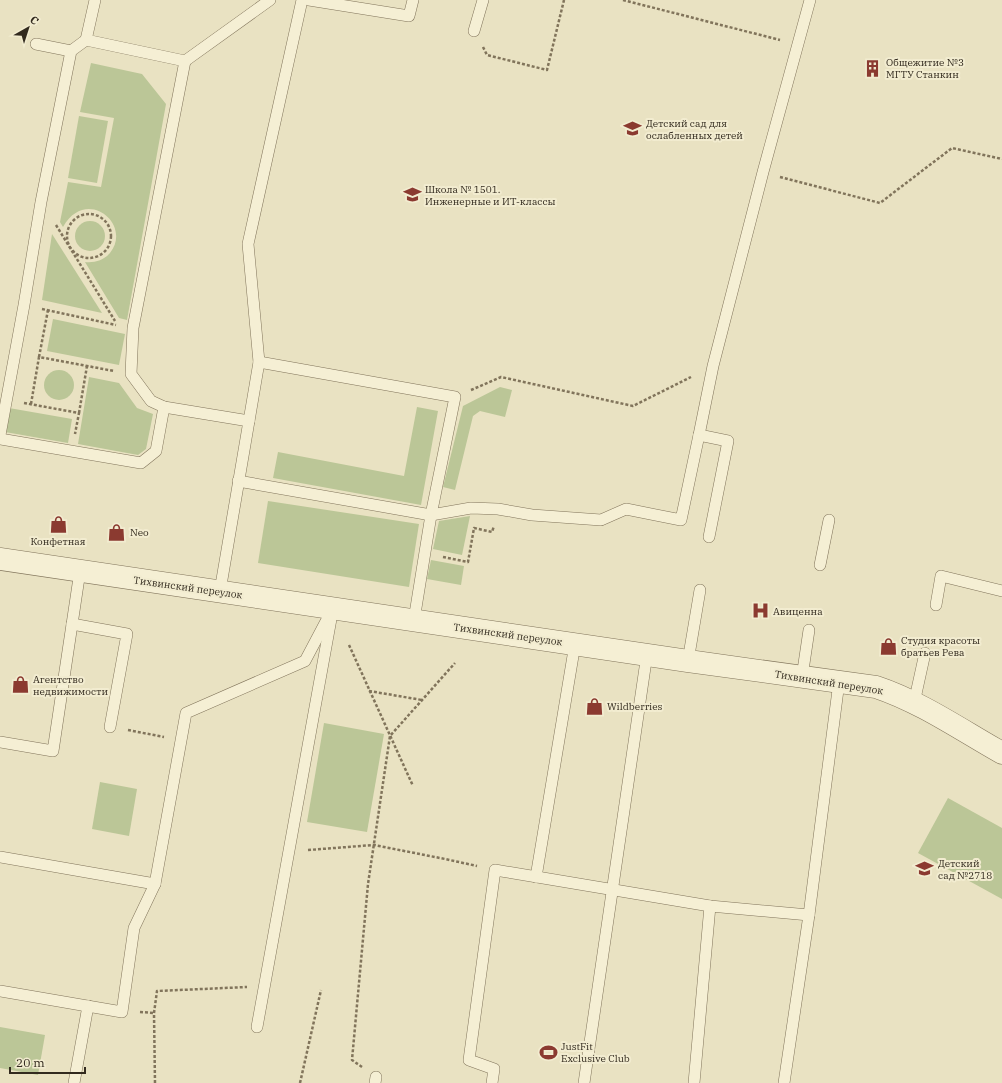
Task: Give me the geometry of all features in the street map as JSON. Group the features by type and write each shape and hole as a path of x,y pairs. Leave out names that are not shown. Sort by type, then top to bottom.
{"street":[{"name":"Тихвинский переулок","path":"0,559 688,661 876,687 914,703 1002,753"}],"lane":[{"path":"0,435 41,202 71,51 86,40 95,0"},
{"path":"249,421 164,407 151,402 131,374 133,328 184,61 270,0"},
{"path":"220,592 259,362 248,244 302,0"},
{"path":"309,0 409,16 413,0"},
{"path":"474,31 483,0"},
{"path":"238,481 431,515 470,508 498,509 532,515 601,520 626,509 681,520 713,366 763,172 799,45 810,0"},
{"path":"86,40 184,61"},
{"path":"36,44 71,51"},
{"path":"259,362 455,398 431,515 414,620"},
{"path":"0,439 141,463 156,451 164,407"},
{"path":"699,435 728,441 709,537"},
{"path":"820,565 829,520"},
{"path":"0,742 53,752 80,571"},
{"path":"936,605 941,576 1002,591"},
{"path":"688,661 700,590"},
{"path":"0,991 122,1012 134,928 155,884 186,713 306,661 333,608"},
{"path":"257,1026 333,608"},
{"path":"72,624 127,634 110,727"},
{"path":"802,677 809,630"},
{"path":"536,877 575,644"},
{"path":"914,703 925,653"},
{"path":"584,1083 647,654"},
{"path":"784,1083 809,915 839,682"},
{"path":"0,857 155,884"},
{"path":"492,1083 494,1070 469,1060 495,870 710,906 809,915"},
{"path":"694,1083 710,906"},
{"path":"74,1083 88,1006"}],"path":[{"path":"474,31 487,55 547,70 564,0"},
{"path":"623,0 799,45"},
{"path":"763,172 880,203 952,148 1002,159"},
{"path":"24,305 118,325 70,247 67,241 69,227 78,217 85,214 92,214 105,220 109,226 112,234 108,249 96,258 88,259 81,257 74,253 70,247 41,202"},
{"path":"31,404 48,310"},
{"path":"39,357 131,374"},
{"path":"72,452 87,366"},
{"path":"455,398 501,377 633,406 713,366"},
{"path":"6,399 79,413"},
{"path":"425,553 468,562 474,528 492,532 498,509"},
{"path":"349,646 413,786"},
{"path":"375,1080 352,1060 368,884 390,736 455,663"},
{"path":"369,691 422,700"},
{"path":"110,727 180,740"},
{"path":"289,850 374,845 445,858 495,870"},
{"path":"155,1083 154,1012 157,991 265,986"},
{"path":"300,1083 321,990"}],"green space":[{"path":"91,63 142,74 166,104 127,320 119,318 85,262 92,262 105,258 110,253 116,242 116,231 111,221 104,214 94,210 83,210 73,215 63,227 60,222 68,182 101,187 114,118 80,112"},
{"path":"79,116 108,121 97,183 68,178"},
{"path":"90,221 96,222 104,230 104,242 96,250 90,251 84,250 76,242 75,236 76,230 84,222"},
{"path":"52,234 102,313 42,300"},
{"path":"53,319 125,334 119,365 47,351"},
{"path":"59,370 65,371 73,379 73,391 65,399 59,400 53,399 45,391 44,385 45,379 53,371"},
{"path":"89,377 119,383 137,408 153,414 146,449 138,455 78,444"},
{"path":"500,387 512,390 505,417 480,411 473,416 455,490 443,487 463,406"},
{"path":"417,407 438,411 421,505 273,478 278,452 404,476"},
{"path":"9,408 72,419 68,443 5,432"},
{"path":"268,501 419,524 409,587 258,563"},
{"path":"470,516 462,555 433,549 439,521"},
{"path":"431,560 464,566 461,585 427,579"},
{"path":"324,723 384,734 367,832 307,822"},
{"path":"100,782 137,789 129,836 92,829"},
{"path":"948,798 1002,828 1002,899 918,853"},
{"path":"0,1027 45,1035 38,1075 0,1068"}],"place":[{"name":"Общежитие №3 МГТУ Станкин","path":"873,68"},
{"name":"Детский сад для ослабленных детей","path":"633,129"},
{"name":"Школа № 1501. Инженерные и ИТ-классы","path":"412,195"},
{"name":"Конфетная","path":"58,524"},
{"name":"Neo","path":"117,532"},
{"name":"Авиценна","path":"760,611"},
{"name":"Студия красоты братьев Рева","path":"888,646"},
{"name":"Агентство недвижимости","path":"20,685"},
{"name":"Wildberries","path":"594,706"},
{"name":"Детский сад №2718","path":"925,869"},
{"name":"JustFit Exclusive Club","path":"548,1052"}]}
